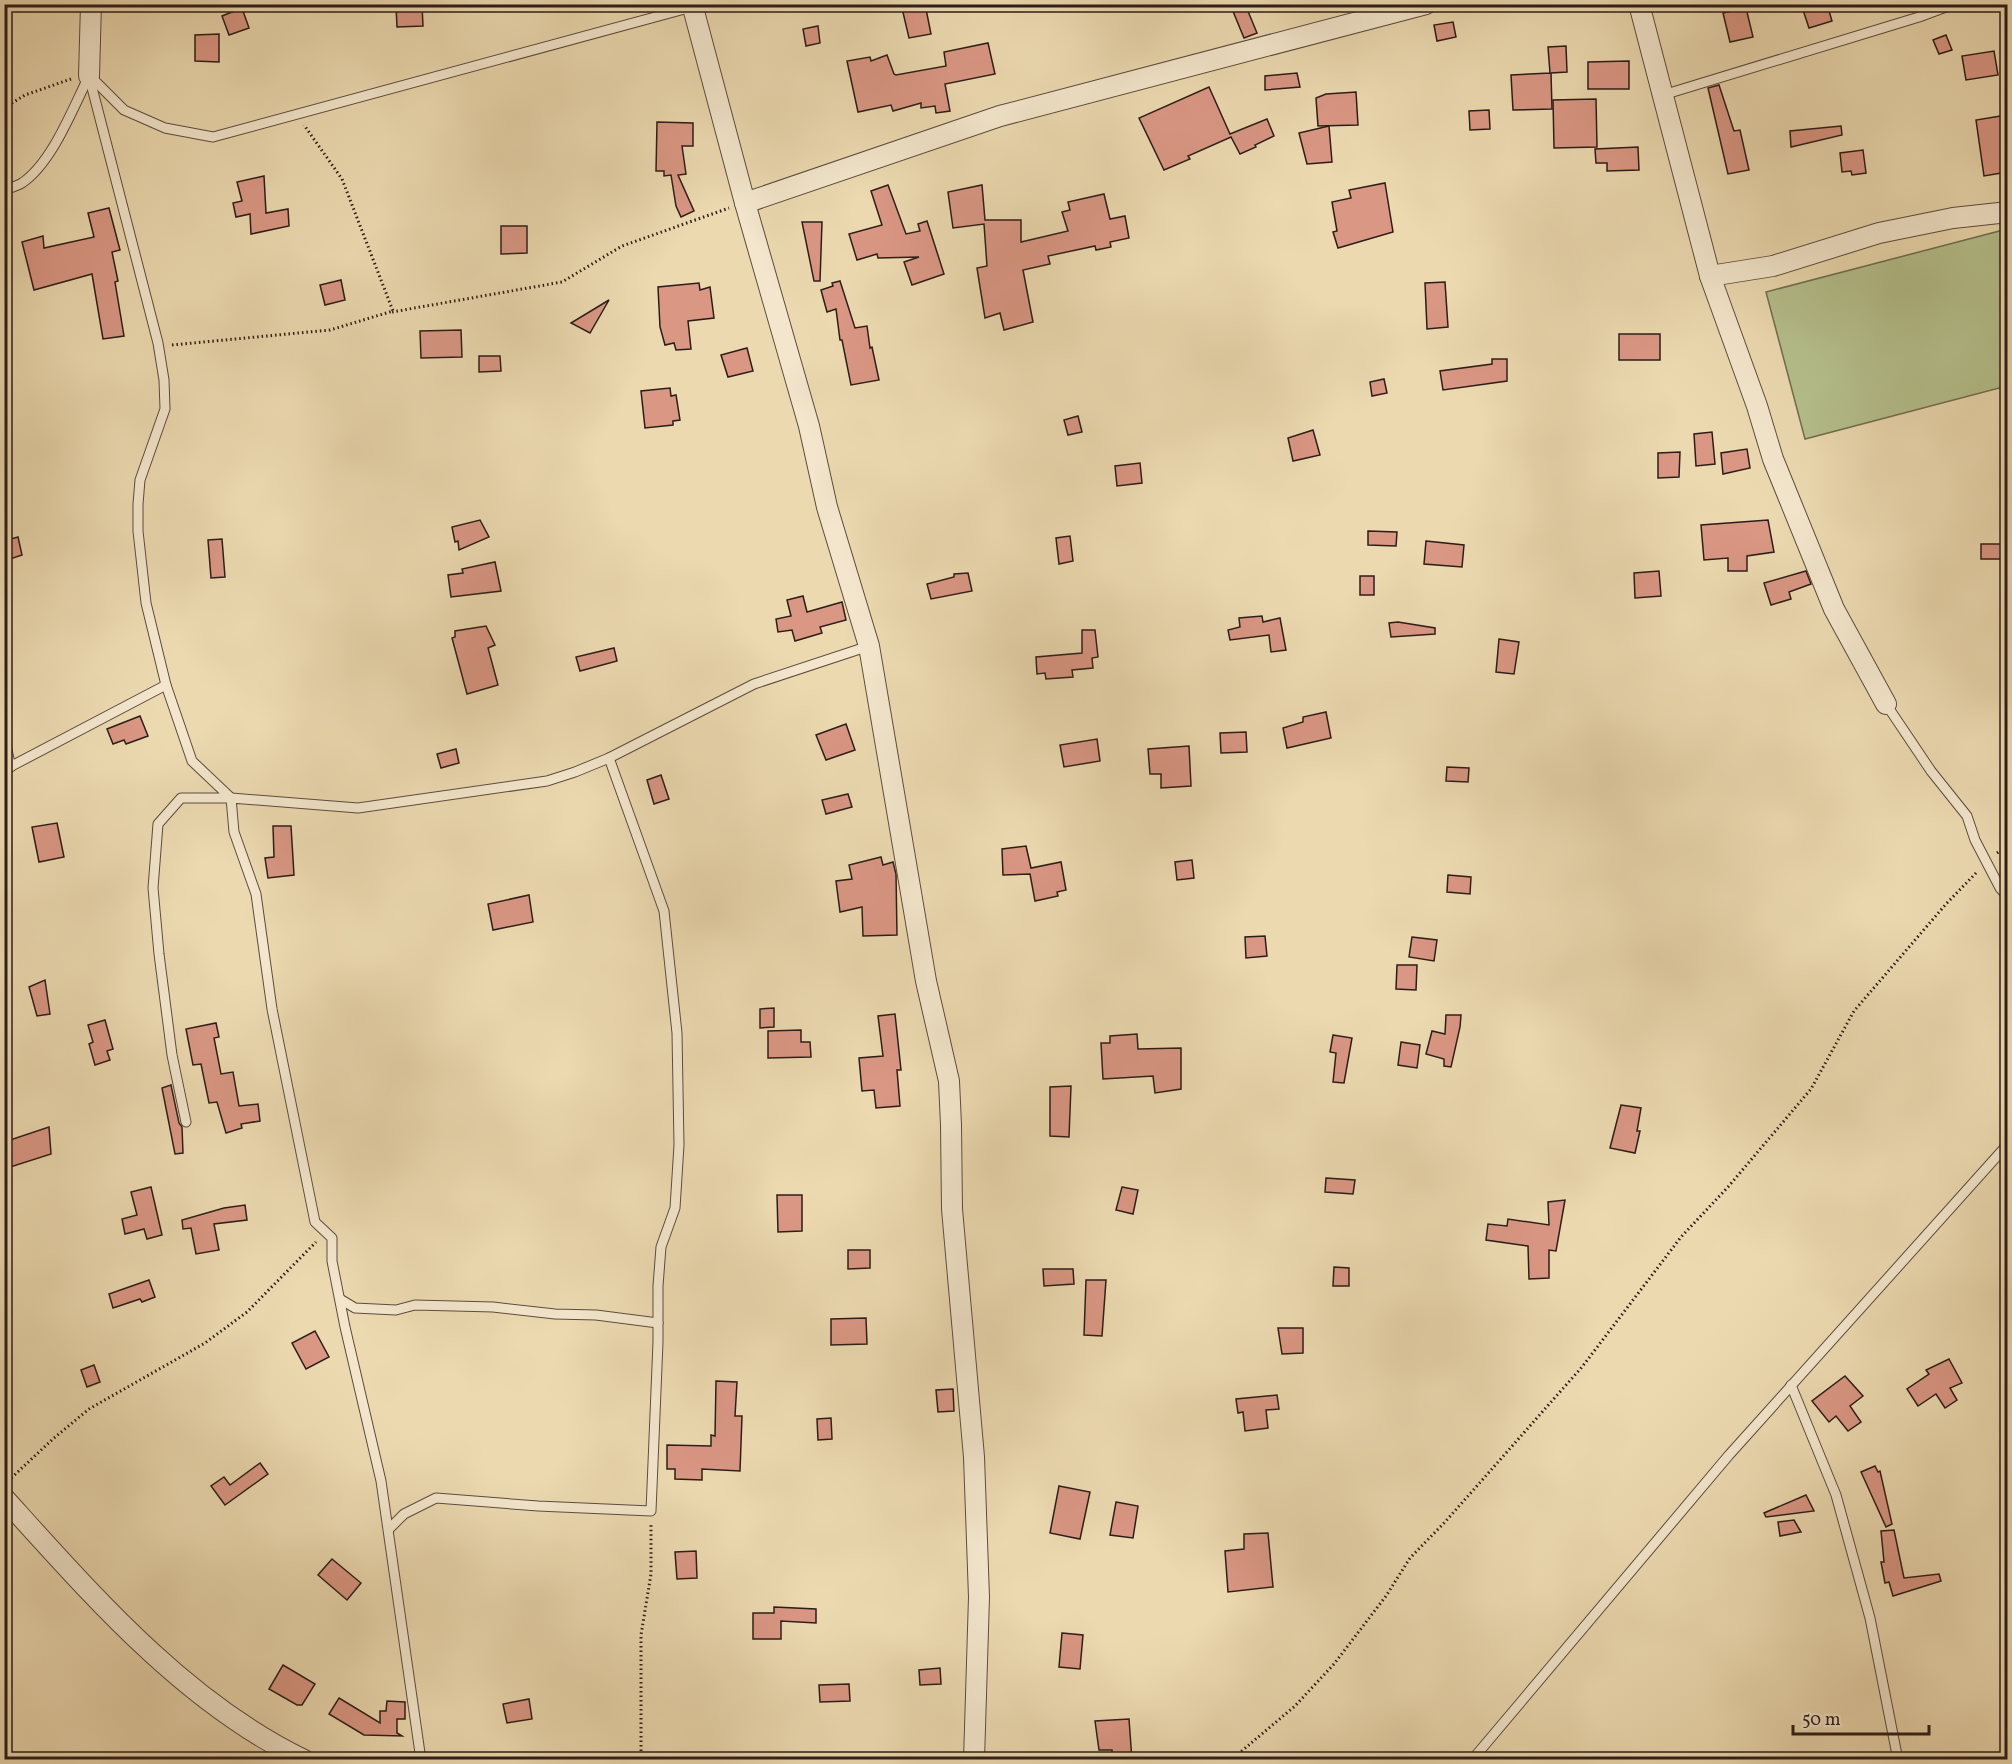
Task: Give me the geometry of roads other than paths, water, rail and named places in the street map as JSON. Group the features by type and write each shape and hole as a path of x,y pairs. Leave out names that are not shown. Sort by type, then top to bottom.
{"street":[{"path":"89,76 91,4"},
{"path":"745,203 1000,116 1426,4"},
{"path":"1639,4 1710,276 1757,406 1773,459 1834,609 1886,704"},
{"path":"695,5 745,203 809,426 827,507 869,646 926,981 949,1081 952,1209 974,1457 979,1597 974,1760"},
{"path":"1710,276 1773,266 1879,233 1953,218 2007,212"},
{"path":"4,1498 74,1575 175,1674 228,1715 273,1744 304,1760"}],"lane":[{"path":"1663,95 1919,17 1954,4"},
{"path":"89,76 124,110 165,128 213,137 695,5"},
{"path":"4,190 22,183 38,168 53,145 89,76"},
{"path":"89,76 158,347 164,380 165,409 140,480 138,531 146,603 166,685 192,761 231,798 234,832 256,894 272,1009 309,1195 315,1222 332,1238 332,1261 381,1481 421,1760"},
{"path":"186,1122 172,1055 153,888 158,824 181,798 231,798 358,808 547,781 609,758 754,684 869,646"},
{"path":"4,738 8,769 166,685"},
{"path":"1886,704 1931,771 1967,816 1975,840 2007,897"},
{"path":"389,1529 404,1514 436,1498 538,1506 651,1511 658,1286 661,1247 675,1208 679,1145 677,1033 664,911 609,758"},
{"path":"1472,1760 1729,1455 2007,1144"},
{"path":"340,1299 355,1308 396,1310 415,1305 493,1307 555,1314 596,1315 658,1323"},
{"path":"1791,1385 1836,1495 1870,1618 1898,1760"}]}
